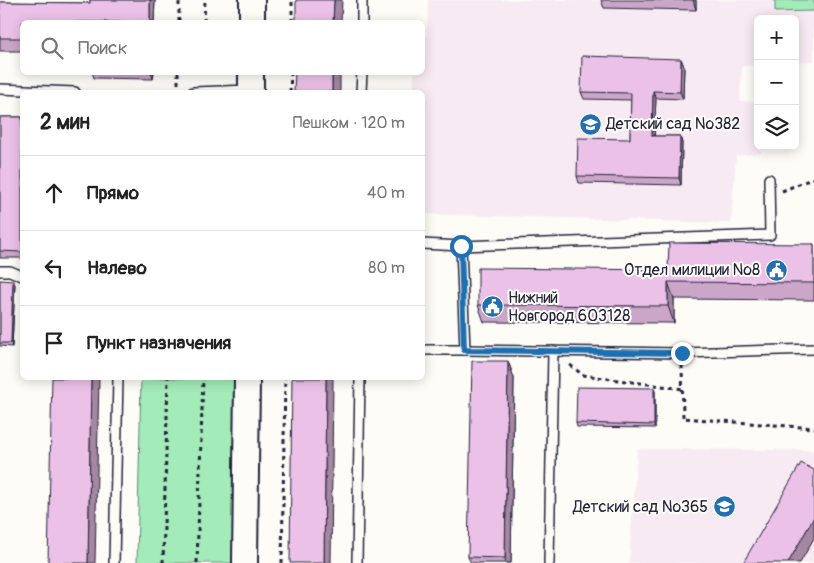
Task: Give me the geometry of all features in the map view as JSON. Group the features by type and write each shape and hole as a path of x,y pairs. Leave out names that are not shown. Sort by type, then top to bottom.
{"street":[{"path":"252,0 252,20"},
{"path":"245,563 247,380"}],"lane":[{"path":"362,0 362,20"},
{"path":"361,90 362,75"},
{"path":"210,90 251,85"},
{"path":"0,89 25,90"},
{"path":"425,244 461,246 770,235 768,179"},
{"path":"461,246 464,350"},
{"path":"0,271 10,271 20,275"},
{"path":"425,350 682,353 814,348"},
{"path":"549,563 553,351"},
{"path":"114,563 118,380"},
{"path":"357,563 360,380"}],"path":[{"path":"179,0 179,20"},
{"path":"204,20 205,0"},
{"path":"292,0 292,20"},
{"path":"178,75 178,90"},
{"path":"290,90 291,75"},
{"path":"769,198 790,186 814,178"},
{"path":"553,351 583,375 683,389"},
{"path":"682,353 683,418 814,428"},
{"path":"163,563 168,380"},
{"path":"197,563 203,380"},
{"path":"282,563 285,380"}],"shaded area":[{"name":"Детский сад №382","path":"428,0 814,0 814,61 799,62 799,15 754,15 754,65 742,66 740,101 754,102 754,150 761,150 761,153 736,156 731,223 425,214 425,90 414,90 414,75 425,75 425,37 427,37"},
{"name":"Детский сад №365","path":"637,449 814,450 814,563 629,563"}],"green space":[{"path":"775,0 814,0 814,11 775,12"},
{"path":"141,380 247,380 245,563 137,563"}],"building":[{"path":"90,0 150,0 150,20 20,20 20,38 0,38 0,2 90,3"},
{"path":"296,0 334,0 333,20 296,20"},
{"path":"582,56 681,59 680,92 653,91 652,136 680,136 679,178 577,176 578,138 630,139 631,93 581,92"},
{"path":"295,75 332,75 332,90 294,90"},
{"path":"0,117 20,117 20,252 0,251"},
{"path":"669,243 814,244 814,283 668,282 668,306 478,305 478,268 668,270"},
{"path":"0,280 13,281 11,343 0,343"},
{"path":"472,361 508,361 505,558 468,557"},
{"path":"52,380 91,380 88,563 48,563"},
{"path":"292,380 326,380 324,563 290,563"},
{"path":"577,387 654,388 654,425 576,423"},
{"path":"801,463 814,470 814,517 788,563 743,563"}],"place":[{"name":"Детский сад №382","path":"590,124"},
{"name":"Отдел милиции №8","path":"776,270"},
{"name":"Нижний Новгород 603128","path":"492,307"},
{"name":"Детский сад №365","path":"724,507"}],"route":[{"path":"461,246 464,350 682,353"}]}
